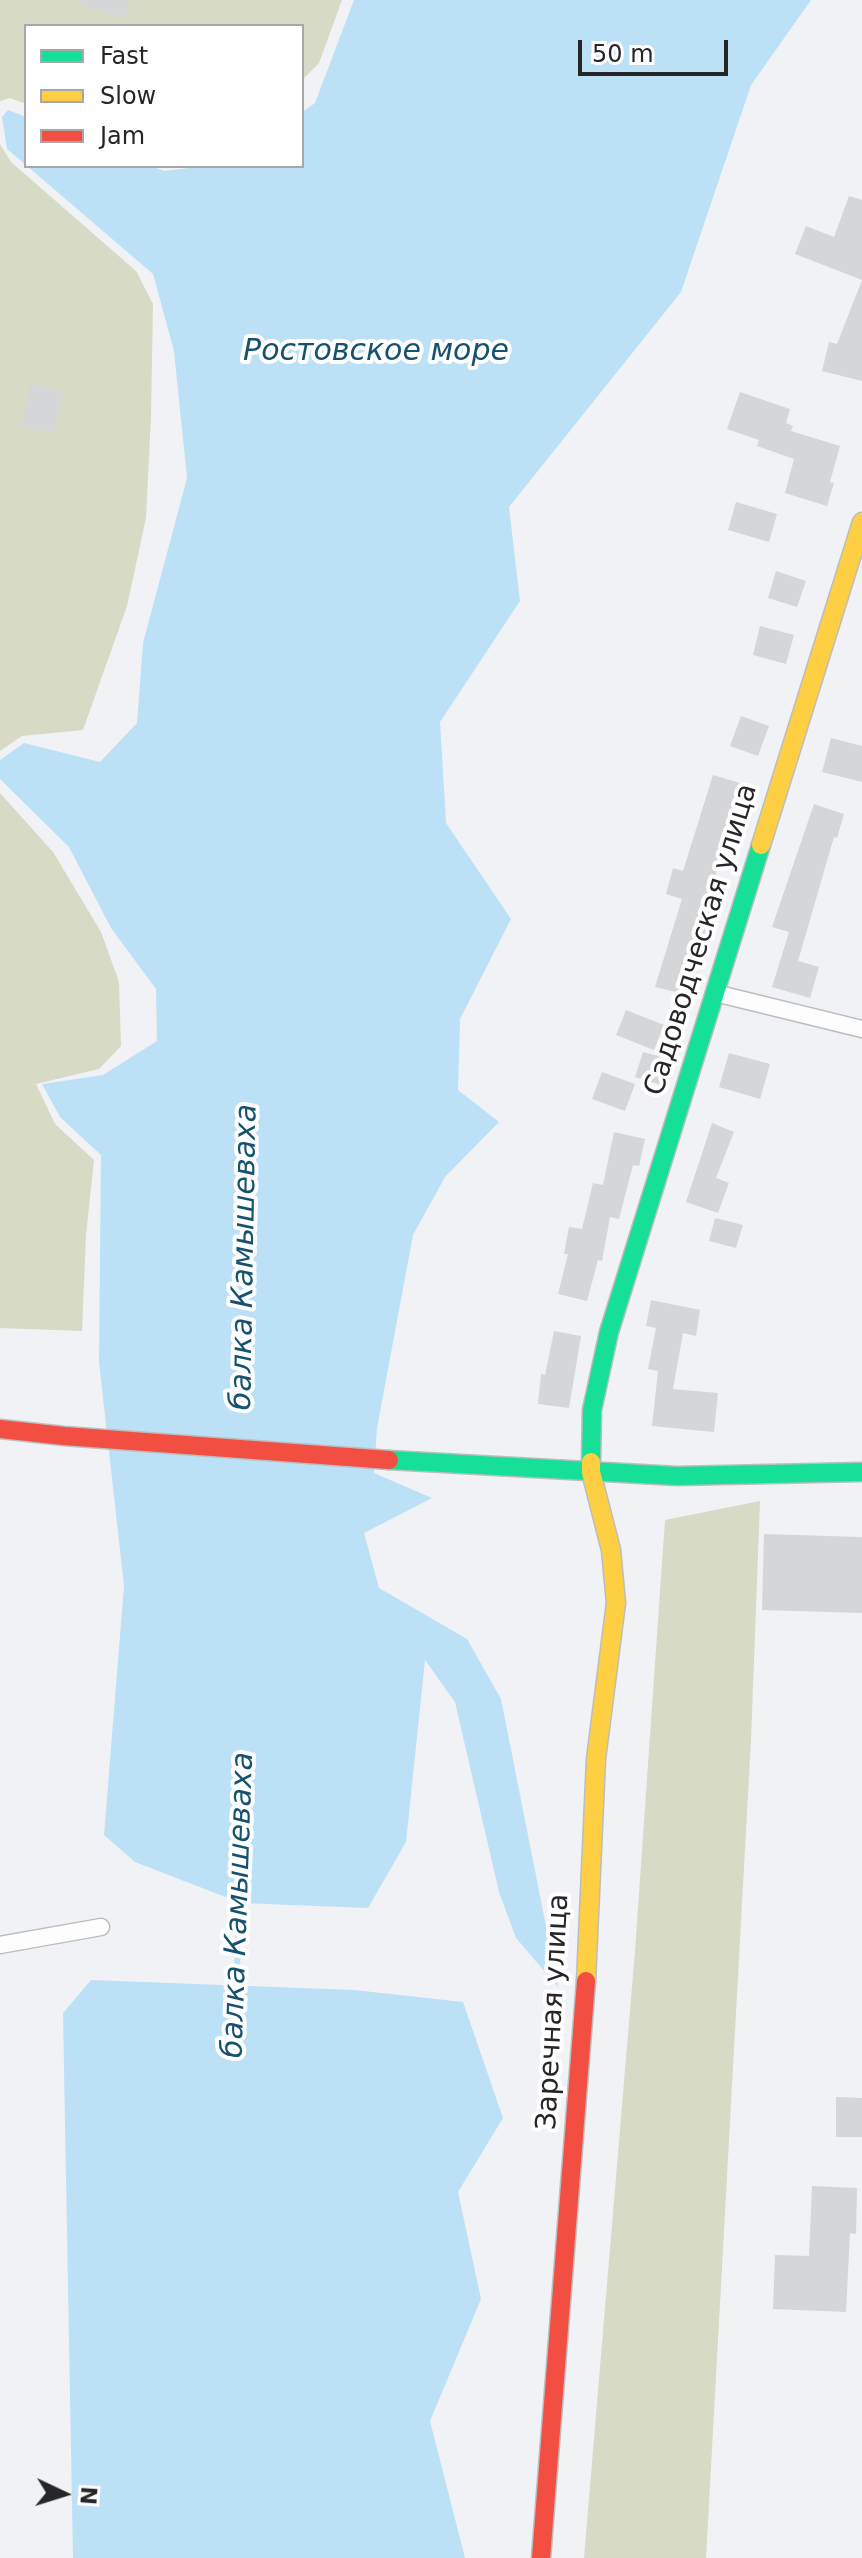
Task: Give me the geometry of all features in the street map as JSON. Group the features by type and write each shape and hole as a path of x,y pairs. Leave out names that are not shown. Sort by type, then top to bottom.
{"street":[{"name":"Садоводческая улица","path":"591,1472 592,1410 609,1332 862,522"},
{"path":"715,993 862,1029"},
{"path":"0,1429 424,1463 591,1472 677,1476 862,1472"},
{"name":"Заречная улица","path":"541,2558 585,2010 596,1759 616,1603 611,1550 591,1472"},
{"path":"0,1945 101,1927"}],"green space":[{"path":"0,0 342,0 319,63 304,78 304,24 24,24 24,103 10,98 0,101"},
{"path":"0,144 11,162 136,271 153,304 146,518 127,606 83,730 22,736 0,751"},
{"path":"0,793 53,852 101,932 119,982 121,1046 99,1069 36,1084 55,1124 94,1160 86,1235 82,1331 0,1328"},
{"path":"760,1501 751,1740 706,2558 584,2558 635,1951 665,1520"}],"water":[{"name":"Ростовское море","path":"354,0 811,0 751,85 681,292 509,507 520,601 440,722 446,823 511,919 460,1019 458,1090 499,1122 445,1177 413,1235 377,1428 374,1473 432,1498 364,1533 379,1588 467,1639 501,1699 558,1987 516,1938 499,1892 455,1702 425,1660 406,1842 368,1908 241,1903 135,1862 104,1835 124,1586 99,1362 101,1155 60,1117 42,1084 103,1075 157,1041 156,989 111,928 69,847 0,779 0,760 24,743 100,762 137,723 143,643 187,478 174,351 153,274 29,168 156,168 164,171 189,168 304,168 304,111 315,103"},
{"path":"8,110 24,116 24,163 7,149 2,117"},
{"path":"91,1980 354,1990 463,2002 503,2118 458,2192 481,2299 430,2421 465,2558 73,2558 63,2013"}],"building":[{"path":"80,0 130,0 125,18 79,4"},
{"path":"849,196 862,200 862,280 795,254 806,226 834,237"},
{"path":"862,280 862,381 822,371 829,342 837,344"},
{"path":"31,384 63,391 53,434 21,426"},
{"path":"740,392 790,409 786,423 793,426 791,431 840,446 827,506 785,493 794,459 757,446 759,440 727,429"},
{"path":"736,502 777,514 769,542 728,530"},
{"path":"776,571 806,581 797,607 768,598"},
{"path":"760,626 794,635 786,664 753,655"},
{"path":"741,716 769,726 758,756 730,746"},
{"path":"831,738 862,746 862,782 822,772"},
{"path":"713,775 743,784 714,880 720,882 695,969 698,970 692,996 655,987 682,899 666,894 673,868 683,871"},
{"path":"814,804 844,814 837,838 834,837 798,961 819,967 810,998 772,987 789,932 772,927"},
{"path":"626,1010 664,1025 654,1050 616,1035"},
{"path":"643,1052 673,1060 665,1086 635,1077"},
{"path":"729,1053 770,1064 760,1099 719,1087"},
{"path":"602,1072 635,1084 625,1111 592,1099"},
{"path":"712,1123 734,1132 716,1178 729,1183 718,1213 686,1202"},
{"path":"614,1132 645,1139 639,1166 633,1165 619,1219 610,1217 602,1261 598,1260 587,1301 558,1294 568,1254 564,1254 569,1227 582,1229 593,1183 603,1185"},
{"path":"715,1218 743,1225 736,1248 709,1241"},
{"path":"651,1300 700,1310 696,1336 683,1333 673,1389 718,1393 714,1432 652,1426 658,1371 648,1369 656,1328 646,1326"},
{"path":"554,1331 581,1336 569,1408 538,1404 541,1374 545,1375"},
{"path":"764,1534 862,1537 862,1613 762,1610"},
{"path":"836,2097 862,2098 862,2137 836,2137"},
{"path":"812,2186 857,2188 856,2234 850,2233 846,2312 773,2309 775,2255 809,2256"}],"waterway":[{"name":"балка Камышеваха","path":"236,1992 240,1895"}],"traffic: fast":[{"path":"591,1462 592,1410 609,1332 761,845"},
{"path":"389,1460 677,1476 862,1472"}],"traffic: slow":[{"path":"761,845 862,522"},
{"path":"586,1981 596,1759 616,1603 611,1550 591,1462"}],"traffic: jam":[{"path":"0,1429 389,1460"},
{"path":"541,2558 586,1981"}]}
